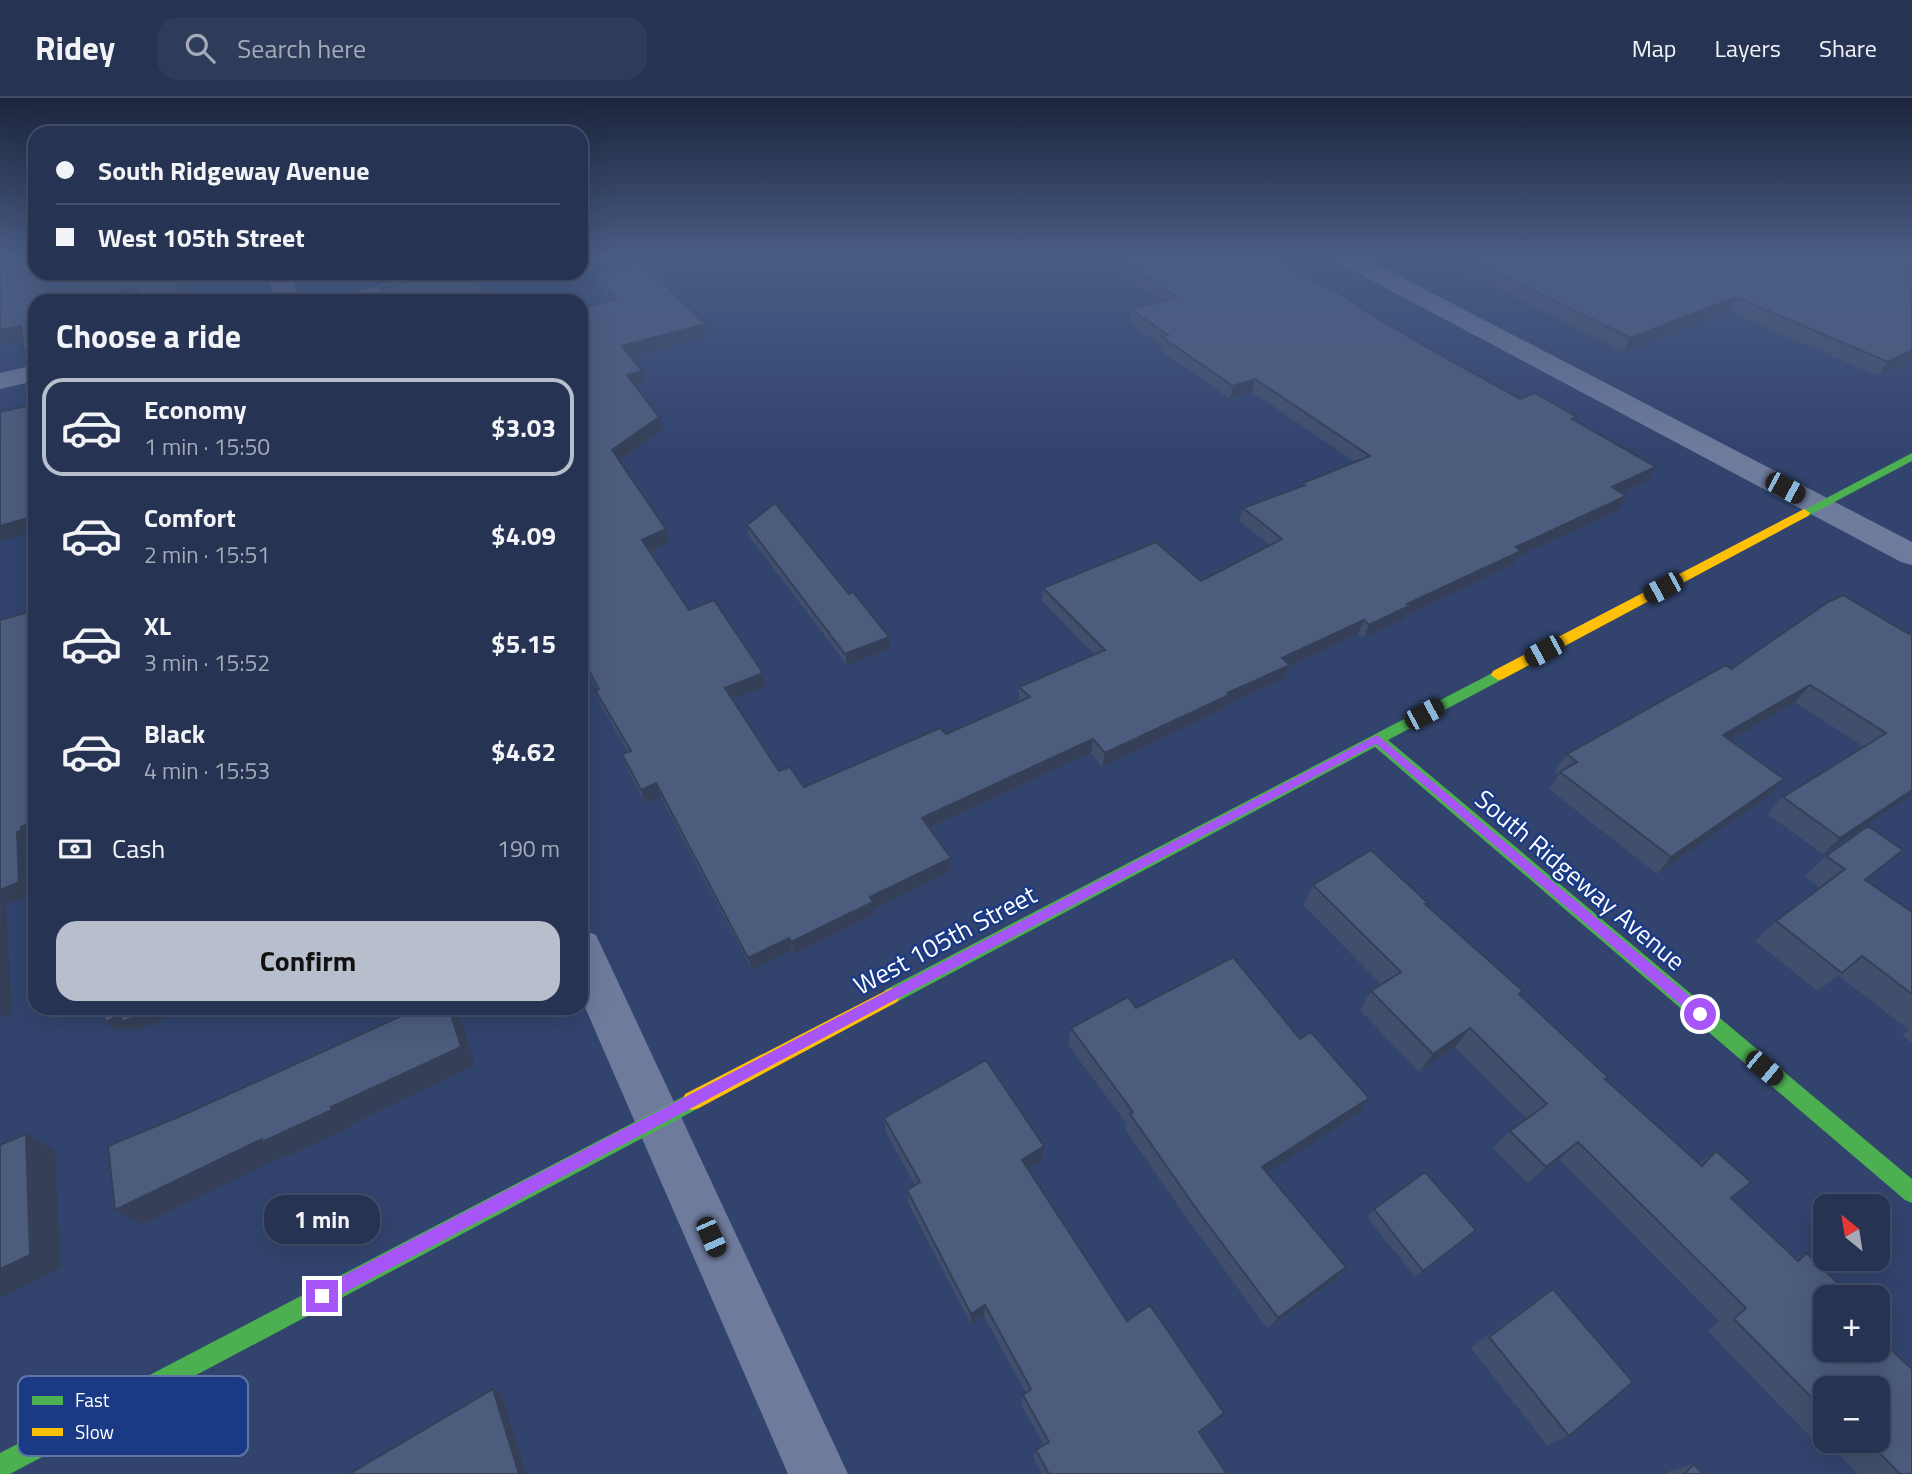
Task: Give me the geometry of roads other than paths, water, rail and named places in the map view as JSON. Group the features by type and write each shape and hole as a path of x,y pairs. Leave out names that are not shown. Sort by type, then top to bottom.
{"street":[{"path":"1465,320 1912,555"},
{"path":"0,381 28,375"},
{"name":"West 105th Street","path":"170,1376 1912,456"},
{"name":"South Ridgeway Avenue","path":"1377,739 1912,1194"},
{"path":"588,963 818,1474"},
{"name":"West 105th Street","path":"0,1466 19,1456"}]}
